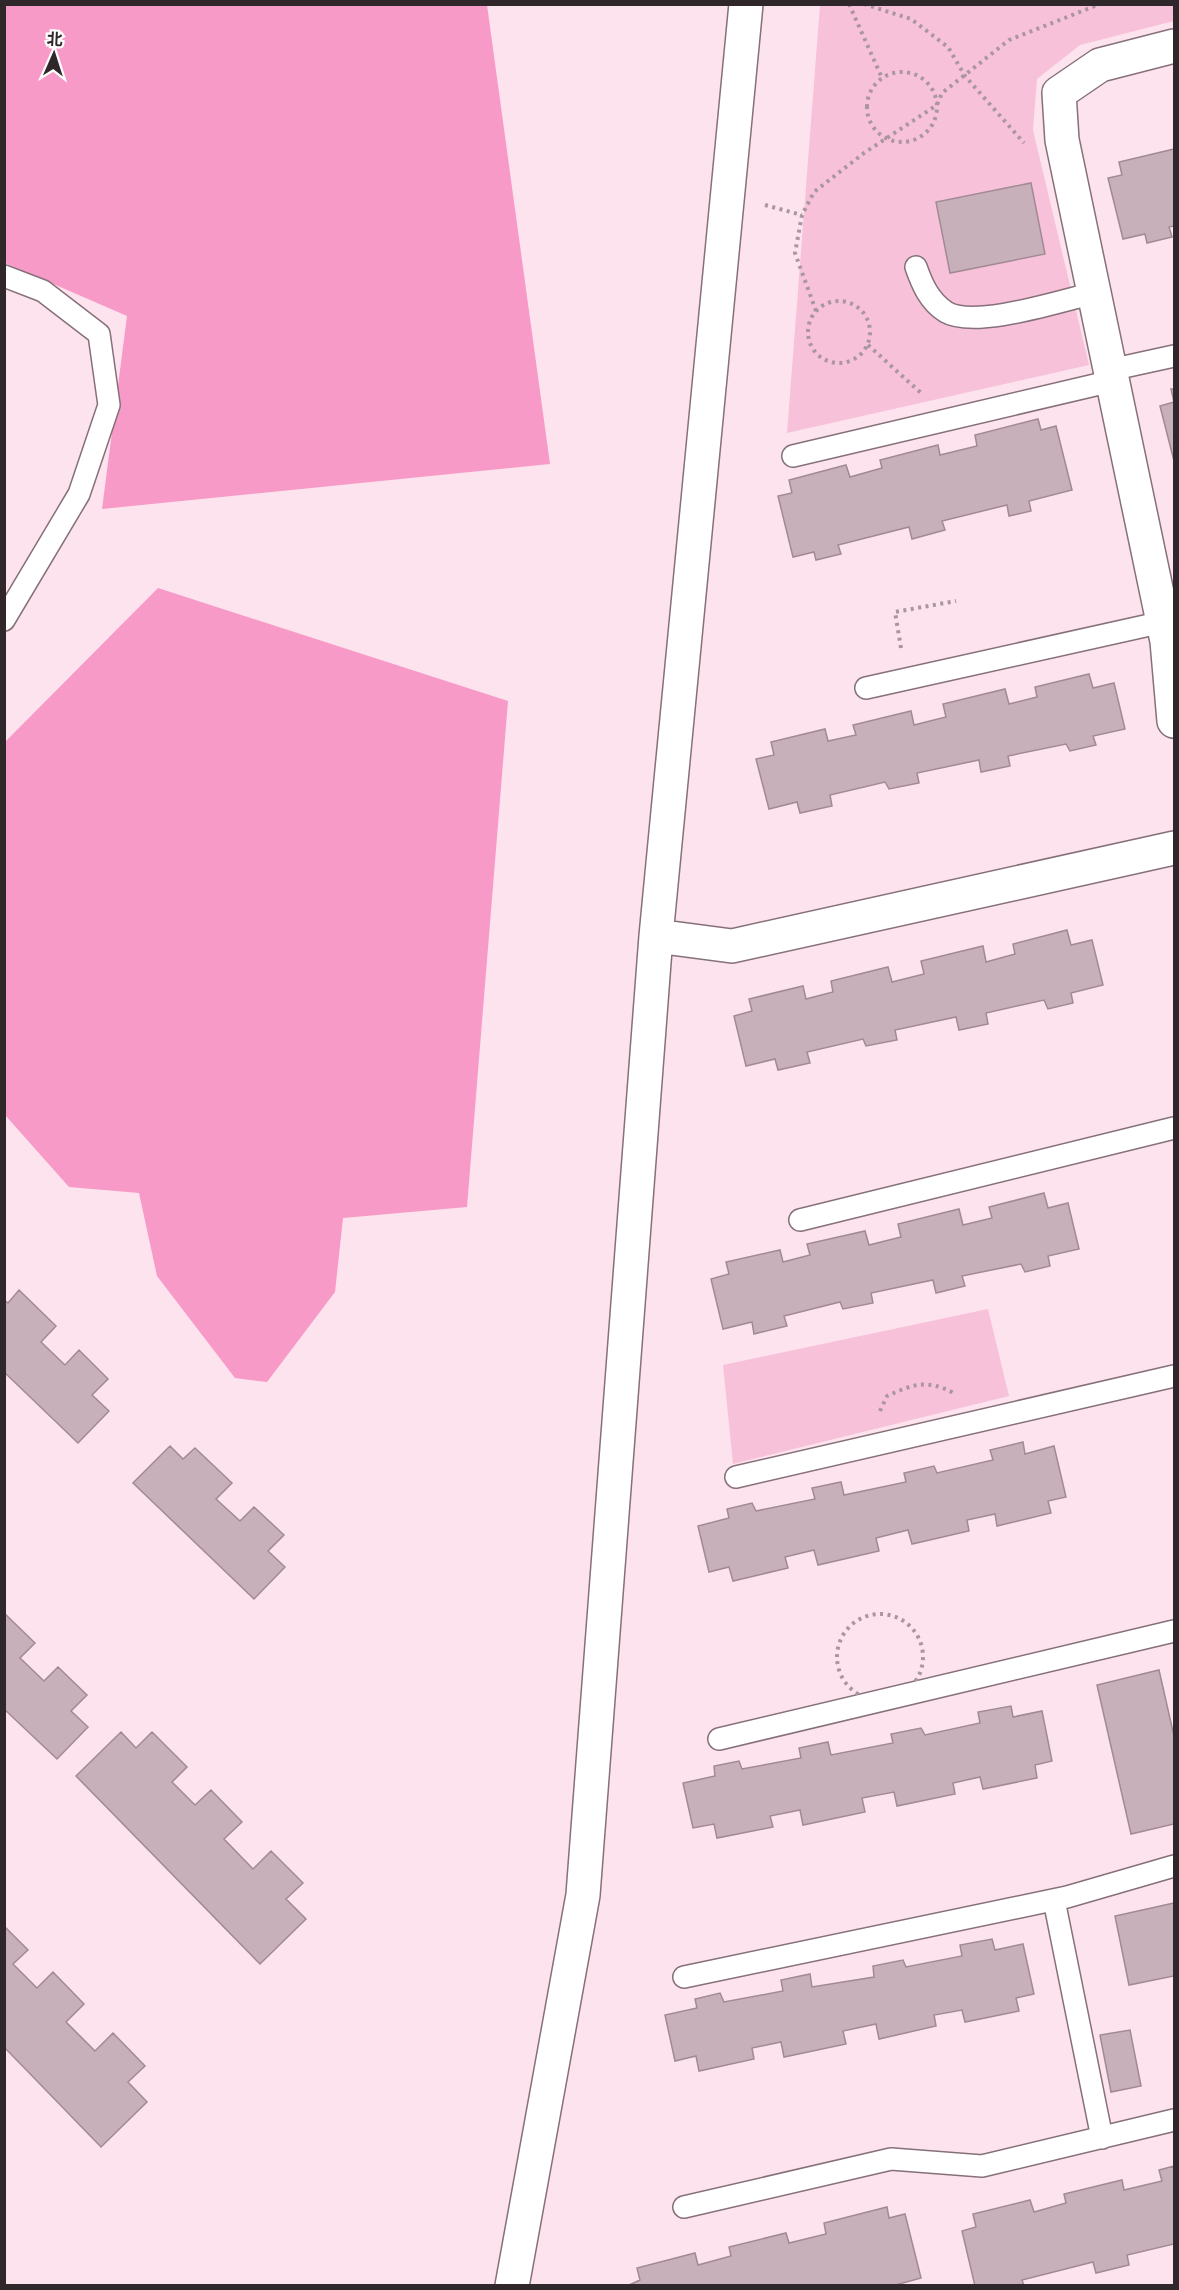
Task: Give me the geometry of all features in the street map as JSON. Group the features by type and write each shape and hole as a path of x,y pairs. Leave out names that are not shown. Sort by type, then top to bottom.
{"street":[{"path":"512,2286 583,1895 656,936 746,4"},
{"path":"1174,46 1100,65 1059,93 1062,140 1111,375 1165,607 1174,721"},
{"path":"656,936 732,946 1174,848"}],"lane":[{"path":"916,267 925,292 946,312 981,319 1094,293"},
{"path":"4,276 43,291 99,334 109,405 79,494 4,620"},
{"path":"793,456 950,419 1174,356"},
{"path":"866,688 1165,607"},
{"path":"800,1220 1174,1128"},
{"path":"736,1477 1174,1376"},
{"path":"719,1739 1174,1631"},
{"path":"684,1977 1054,1900 1174,1866"},
{"path":"1054,1900 1102,2138"},
{"path":"684,2207 891,2159 982,2166 1174,2120"}],"path":[{"path":"849,4 882,78"},
{"path":"864,4 911,19 948,47 964,76 1028,149"},
{"path":"937,105 934,92 917,75 905,72 882,78 874,86 867,110 877,131 887,138 897,141 917,138 932,124 942,93 1009,40 1100,4"},
{"path":"816,311 795,253 802,215 814,192 887,138 937,105"},
{"path":"833,301 843,301 860,308 870,325 868,345 853,361 831,363 813,351 807,331 816,311 833,301"},
{"path":"868,345 950,419"},
{"path":"907,678 895,612 956,601"},
{"path":"882,1614 909,1624 918,1636 922,1656 918,1677 909,1688 897,1696 883,1699 869,1698 856,1693 846,1684 839,1671 837,1657 839,1643 855,1621 868,1615 882,1614"}],"shaded area":[{"path":"5,5 487,5 550,464 102,509 127,316 5,263"},
{"path":"820,5 1174,5 1174,21 1080,45 1037,79 1033,130 1089,365 787,433"},
{"path":"158,588 508,701 467,1207 343,1218 335,1292 267,1382 235,1378 157,1276 139,1193 69,1187 5,1115 5,742"},
{"path":"988,1309 1009,1396 733,1464 723,1365"}],"building":[{"path":"1174,149 1174,226 1169,227 1172,237 1147,243 1145,234 1123,239 1108,178 1122,175 1119,162"},
{"path":"1031,183 1045,254 950,273 936,202"},
{"path":"1174,402 1174,461 1160,406"},
{"path":"1038,419 1041,430 1056,426 1072,490 1029,501 1031,511 1009,516 1007,505 942,521 945,530 912,539 909,527 838,545 841,554 816,560 814,552 793,557 778,496 792,493 789,480 846,465 850,477 882,468 880,460 938,445 940,455 977,446 975,435"},
{"path":"1089,674 1093,688 1114,683 1125,729 1093,736 1096,745 1070,751 1066,744 1008,756 1010,766 981,772 979,760 917,773 919,783 889,789 885,782 830,795 832,806 800,813 797,802 769,809 756,759 774,755 771,742 825,729 828,741 856,735 853,725 911,711 914,725 946,717 943,704 1005,689 1009,704 1037,697 1035,687"},
{"path":"1067,930 1071,945 1092,940 1103,985 1071,993 1073,1003 1048,1009 1044,1000 986,1013 988,1024 959,1030 956,1017 895,1030 897,1040 866,1046 863,1039 807,1052 810,1063 778,1070 775,1059 746,1066 734,1016 752,1011 749,999 803,986 806,999 833,992 831,981 888,967 892,982 924,974 921,961 983,946 986,962 1015,954 1013,944"},
{"path":"1044,1193 1048,1208 1068,1203 1079,1249 1048,1256 1050,1266 1025,1272 1021,1264 962,1276 965,1286 936,1293 933,1280 871,1293 873,1303 843,1309 840,1302 784,1316 787,1326 754,1334 752,1322 723,1329 711,1279 729,1274 726,1262 780,1250 783,1262 810,1255 807,1244 865,1231 869,1245 901,1237 898,1224 959,1209 963,1225 992,1218 989,1207"},
{"path":"19,1290 56,1326 41,1342 65,1365 79,1350 108,1379 92,1395 109,1411 78,1443 4,1372 4,1300 8,1303"},
{"path":"1023,1442 1025,1454 1054,1446 1066,1497 1048,1501 1051,1513 997,1526 995,1514 967,1520 969,1531 912,1544 908,1530 876,1538 879,1551 818,1565 814,1550 785,1557 788,1568 733,1581 729,1567 709,1572 698,1526 729,1518 727,1509 752,1503 756,1511 815,1499 812,1488 841,1482 844,1495 906,1482 904,1473 934,1466 937,1473 993,1460 990,1450"},
{"path":"170,1446 183,1459 195,1448 232,1483 216,1499 240,1521 254,1507 284,1535 268,1551 285,1567 254,1599 133,1483"},
{"path":"4,1613 35,1643 20,1658 44,1681 58,1667 87,1695 71,1711 88,1727 57,1759 4,1709"},
{"path":"1159,1670 1174,1736 1174,1824 1131,1834 1097,1685"},
{"path":"1011,1706 1013,1717 1042,1711 1052,1761 1035,1765 1037,1778 983,1789 980,1777 953,1783 955,1794 897,1806 894,1792 862,1798 865,1812 803,1825 800,1810 770,1816 773,1827 717,1838 714,1824 693,1828 683,1783 715,1776 714,1766 739,1761 742,1769 801,1758 799,1748 828,1742 831,1755 893,1743 891,1734 921,1728 925,1735 980,1723 978,1712"},
{"path":"121,1732 136,1748 152,1732 187,1767 172,1782 195,1805 211,1790 242,1822 224,1839 253,1869 271,1851 303,1883 286,1899 306,1919 260,1964 76,1776"},
{"path":"1174,1903 1174,1976 1129,1985 1115,1916"},
{"path":"4,1926 28,1950 13,1964 37,1988 53,1972 84,2004 66,2022 95,2051 113,2033 145,2066 128,2082 147,2102 101,2147 4,2047"},
{"path":"992,1939 995,1950 1023,1944 1034,1994 1016,1998 1019,2011 965,2022 962,2010 934,2015 936,2026 879,2039 876,2024 843,2031 846,2044 784,2057 781,2042 752,2048 754,2059 699,2071 696,2056 675,2061 665,2015 697,2008 695,1999 720,1993 724,2002 783,1991 781,1980 810,1974 812,1987 874,1977 873,1966 903,1960 906,1967 962,1956 960,1945"},
{"path":"1130,2030 1141,2086 1111,2092 1100,2035"},
{"path":"1174,2166 1174,2244 1127,2255 1129,2265 1096,2273 1093,2262 1022,2280 1024,2286 975,2286 962,2231 976,2227 973,2214 1030,2200 1034,2212 1066,2203 1064,2194 1122,2180 1124,2190 1162,2181 1159,2170"},
{"path":"887,2207 889,2218 905,2214 921,2278 892,2286 627,2286 640,2280 637,2268 695,2253 698,2265 731,2256 729,2247 786,2233 789,2243 826,2234 824,2223"}]}
